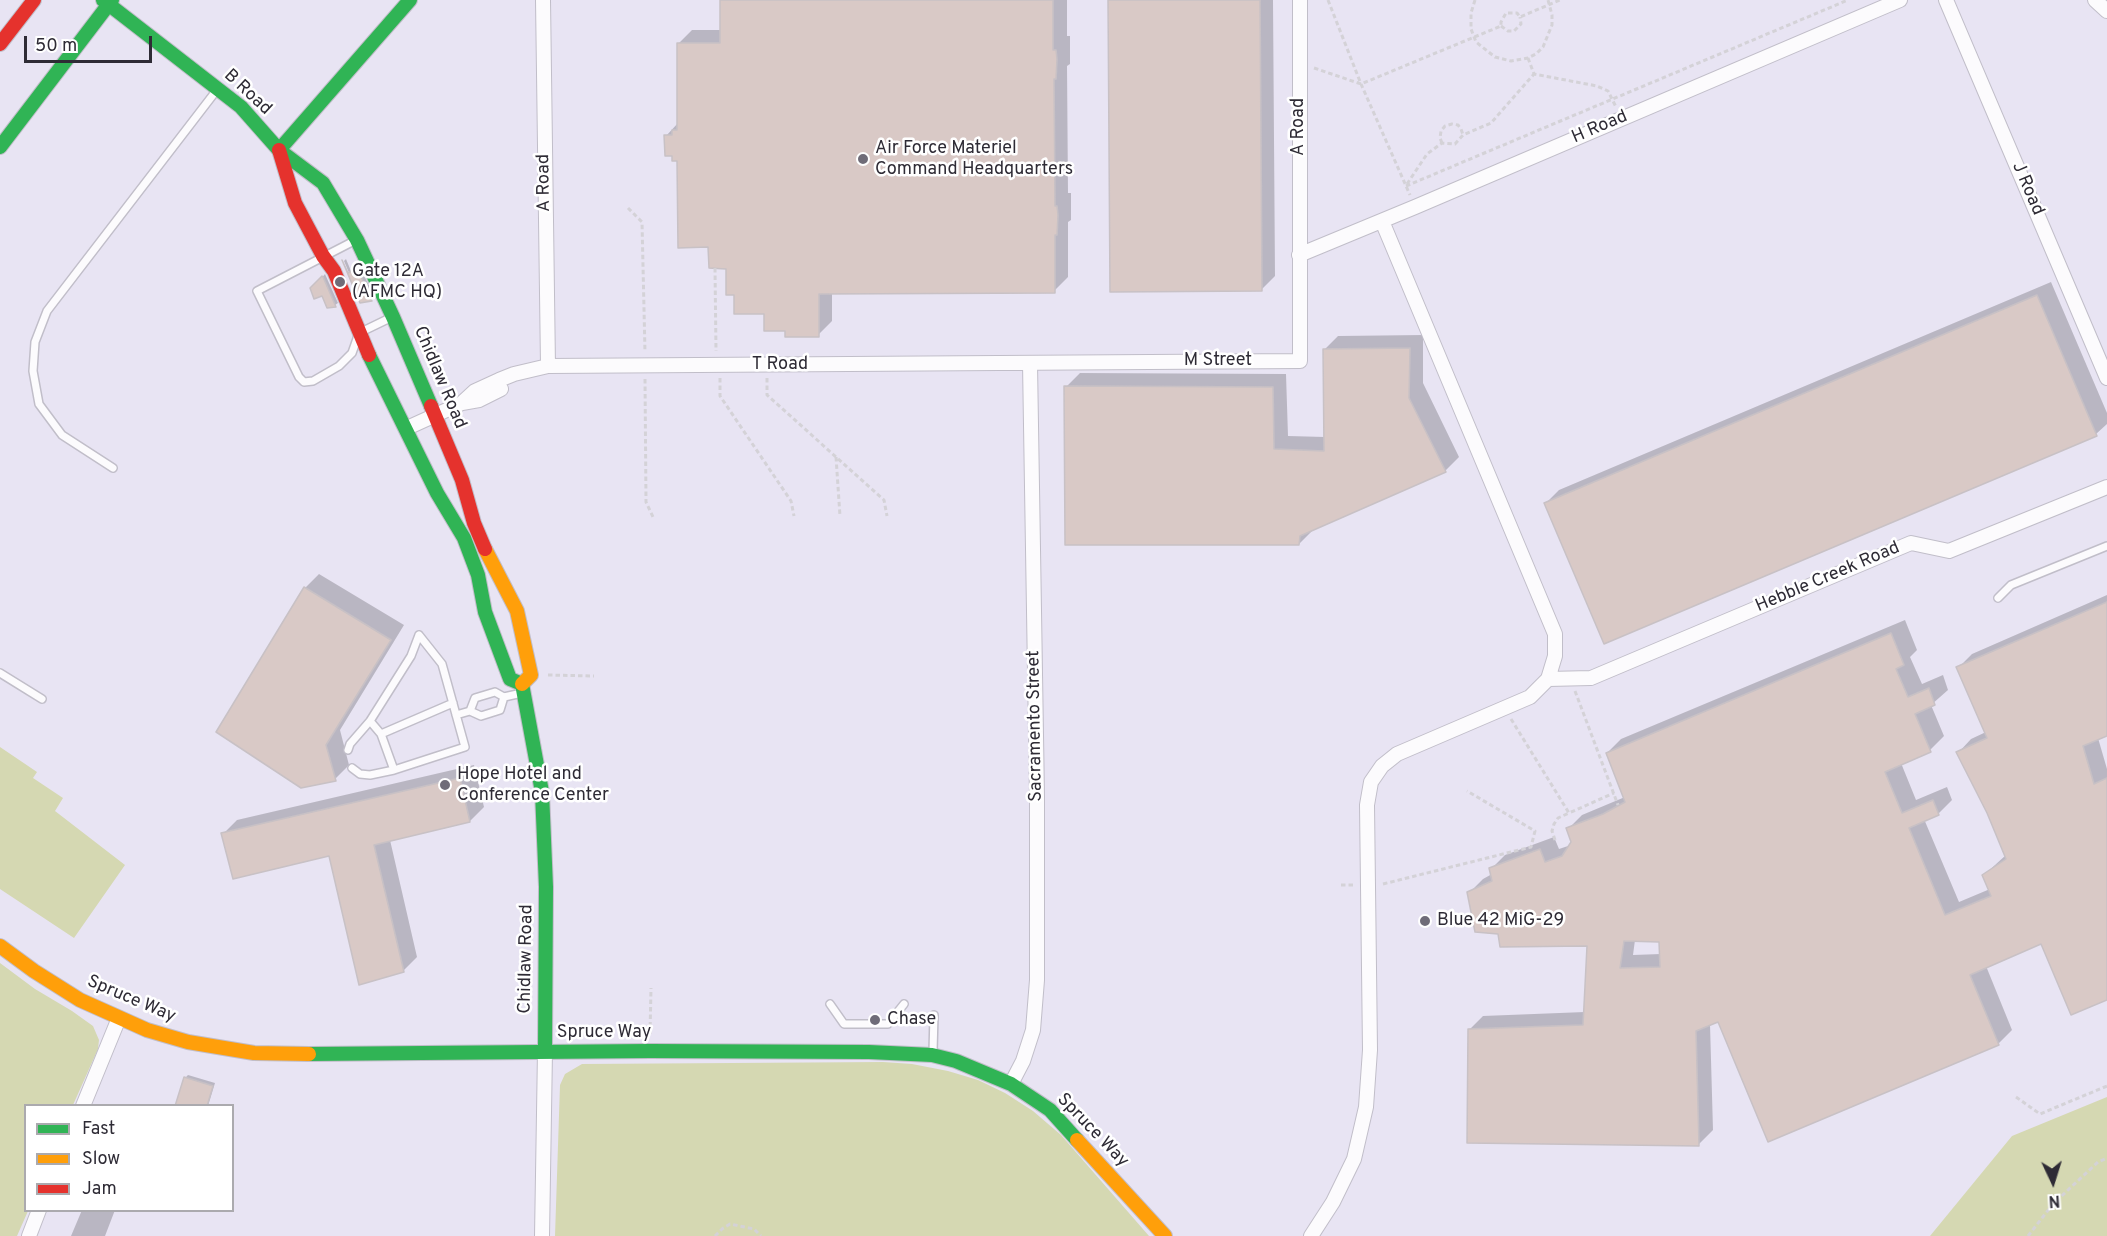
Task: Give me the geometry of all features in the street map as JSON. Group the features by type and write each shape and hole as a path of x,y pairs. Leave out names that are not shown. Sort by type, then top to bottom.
{"street":[{"path":"0,44 33,0"},
{"path":"410,0 279,150 295,204 323,256 325,274 343,314 359,333 437,493 464,538 478,575 485,612 510,679 523,688"},
{"name":"A Road","path":"543,0 548,366"},
{"name":"A Road","path":"1299,255 1300,0"},
{"name":"H Road","path":"1299,255 1900,0"},
{"name":"J Road","path":"1946,0 2107,378"},
{"path":"2095,0 2107,11"},
{"path":"0,147 108,1"},
{"name":"B Road","path":"108,1 241,107 279,150"},
{"name":"Chidlaw Road","path":"279,150 323,183 357,240 436,415 462,480 481,540 517,611 531,675 523,688 542,792 545,842 542,1236"},
{"path":"1311,1236 1333,1202 1354,1159 1366,1107 1370,1050 1367,805 1371,782 1382,766 1397,754 1530,697 1548,679 1555,656 1555,634 1382,221"},
{"name":"M Street","path":"1030,363 1300,361 1299,255"},
{"name":"T Road","path":"406,428 462,403 487,396 517,382 531,371 548,366 1030,363"},
{"name":"Sacramento Street","path":"1011,1084 1023,1061 1033,1030 1037,980 1037,797 1030,363"},
{"name":"Hebble Creek Road","path":"1548,679 1591,678 1911,543 1949,551 2107,486"},
{"name":"Spruce Way","path":"0,946 80,1000 147,1030 188,1042 254,1053 450,1054 650,1051 869,1052 933,1055 956,1061 1011,1084 1050,1110 1165,1236"},
{"path":"83,1104 119,1018"},
{"path":"29,1236 38,1212"}],"lane":[{"path":"113,468 62,435 39,405 33,371 35,342 47,311 218,89"},
{"path":"357,240 257,291 298,377 304,382 313,381 339,366 352,353 359,333 393,317"},
{"path":"1998,598 2011,585 2107,546"},
{"path":"348,750 350,744 370,721 411,656 419,635 442,664 465,747 394,770 370,775 360,774 352,768"},
{"path":"0,673 42,699"},
{"path":"456,716 470,711 481,716 500,710 504,697 523,688"},
{"path":"470,711 475,698 495,692 504,697"},
{"path":"381,734 453,703"},
{"path":"370,721 381,734 394,770"},
{"path":"830,1004 844,1024 888,1024 904,1004"},
{"path":"933,1055 934,1015"}],"path":[{"path":"1328,0 1361,84 1415,207"},
{"path":"1475,0 1471,21 1474,38 1487,53 1511,61 1528,58 1543,47 1552,25 1549,2"},
{"path":"1520,17 1549,2 1560,0"},
{"path":"1406,186 1848,0"},
{"path":"1506,13 1517,13 1520,17 1521,24 1514,31 1508,31 1502,26 1501,22 1506,13"},
{"path":"1298,63 1361,84 1502,26"},
{"path":"1528,58 1534,74"},
{"path":"1406,186 1427,154 1442,143 1455,144 1463,135 1491,123 1534,74"},
{"path":"1534,74 1597,86 1608,91 1621,119"},
{"path":"1442,143 1441,131 1445,126 1458,125 1463,135"},
{"path":"715,268 716,352 720,396 791,501 794,516"},
{"path":"767,365 767,395 884,500 887,516"},
{"path":"836,457 840,516"},
{"path":"1570,678 1618,805"},
{"path":"1504,708 1569,813"},
{"path":"1341,885 1383,884 1531,847 1535,831 1467,791"},
{"path":"1555,840 1552,831 1558,818 1614,794"},
{"path":"650,1051 651,988"},
{"path":"2016,1097 2040,1114 2107,1086"},
{"path":"2028,1236 2053,1204 2098,1162 2107,1158"},
{"path":"715,1236 730,1224 754,1229 760,1236"}],"green space":[{"path":"0,747 37,772 33,778 63,798 55,811 125,865 74,938 0,889"},
{"path":"0,963 35,989 93,1026 99,1040 98,1049 73,1104 24,1104 24,1212 28,1212 17,1236 0,1236"},
{"path":"883,1062 912,1064 978,1080 1005,1093 1033,1111 1061,1135 1149,1236 555,1236 560,1085 565,1074 582,1064"},
{"path":"2107,1097 2107,1236 1930,1236 2012,1136"}],"building":[{"name":"Air Force Materiel Command Headquarters","path":"720,0 1053,0 1053,50 1056,50 1057,59 1056,79 1054,79 1055,206 1057,206 1058,215 1057,235 1055,235 1055,293 819,294 819,337 785,337 785,331 764,331 764,314 734,314 734,295 726,295 726,269 709,268 708,247 678,248 677,161 672,161 672,156 665,156 664,135 672,135 672,130 677,130 677,43 720,43"},
{"path":"1108,0 1260,0 1262,291 1110,292"},
{"path":"342,260 348,273 357,268 372,301 360,303"},
{"path":"322,276 336,307 327,308 322,296 314,299 310,288"},
{"path":"2037,295 2097,436 1604,644 1544,503"},
{"path":"1410,348 1409,398 1446,472 1300,536 1299,545 1065,545 1064,386 1273,387 1274,449 1324,451 1323,349"},
{"path":"304,587 391,640 326,745 336,781 301,788 216,732"},
{"path":"2107,602 2107,736 2083,746 2094,784 2107,778 2107,1000 2071,1015 2041,944 1970,975 1999,1045 1768,1142 1718,1022 1696,1031 1699,1146 1467,1143 1468,1029 1583,1025 1587,946 1500,947 1498,934 1475,932 1467,892 1492,881 1489,868 1540,849 1545,862 1562,856 1571,842 1566,828 1603,814 1625,802 1606,753 1891,633 1904,665 1896,669 1908,697 1929,688 1935,705 1915,714 1931,752 1885,772 1902,813 1933,800 1939,815 1909,828 1945,915 1991,896 1982,875 2006,859 1987,813 1956,752 1987,738 1956,667","holes":["1624,941 1659,942 1660,967 1620,968"]},
{"path":"460,778 470,822 374,845 404,972 359,985 329,856 233,879 221,833"},
{"path":"184,1077 213,1086 208,1104 176,1104"}],"traffic: fast":[{"path":"103,0 241,107 279,150 323,183 357,240 431,406"},
{"path":"0,147 112,0"},
{"path":"279,150 410,0"},
{"path":"369,355 437,493 464,538 478,575 485,612 510,679 522,684"},
{"path":"522,684 542,792 546,887 545,1051"},
{"path":"309,1054 650,1051 869,1052 932,1055 956,1061 1011,1084 1050,1110 1077,1140"}],"traffic: slow":[{"path":"485,549 517,611 531,675 522,684"},
{"path":"0,946 80,1000 147,1030 188,1042 254,1053 309,1054"},
{"path":"1077,1140 1165,1236"}],"traffic: jam":[{"path":"0,44 34,0"},
{"path":"279,150 295,203 323,256 334,271 369,355"},
{"path":"431,406 462,480 474,523 485,549"}],"place":[{"name":"Air Force Materiel Command Headquarters","path":"863,159"},
{"name":"Gate 12A (AFMC HQ)","path":"340,282"},
{"name":"Hope Hotel and Conference Center","path":"445,785"},
{"name":"Blue 42 MiG-29","path":"1425,921"},
{"name":"Chase","path":"875,1020"}]}
